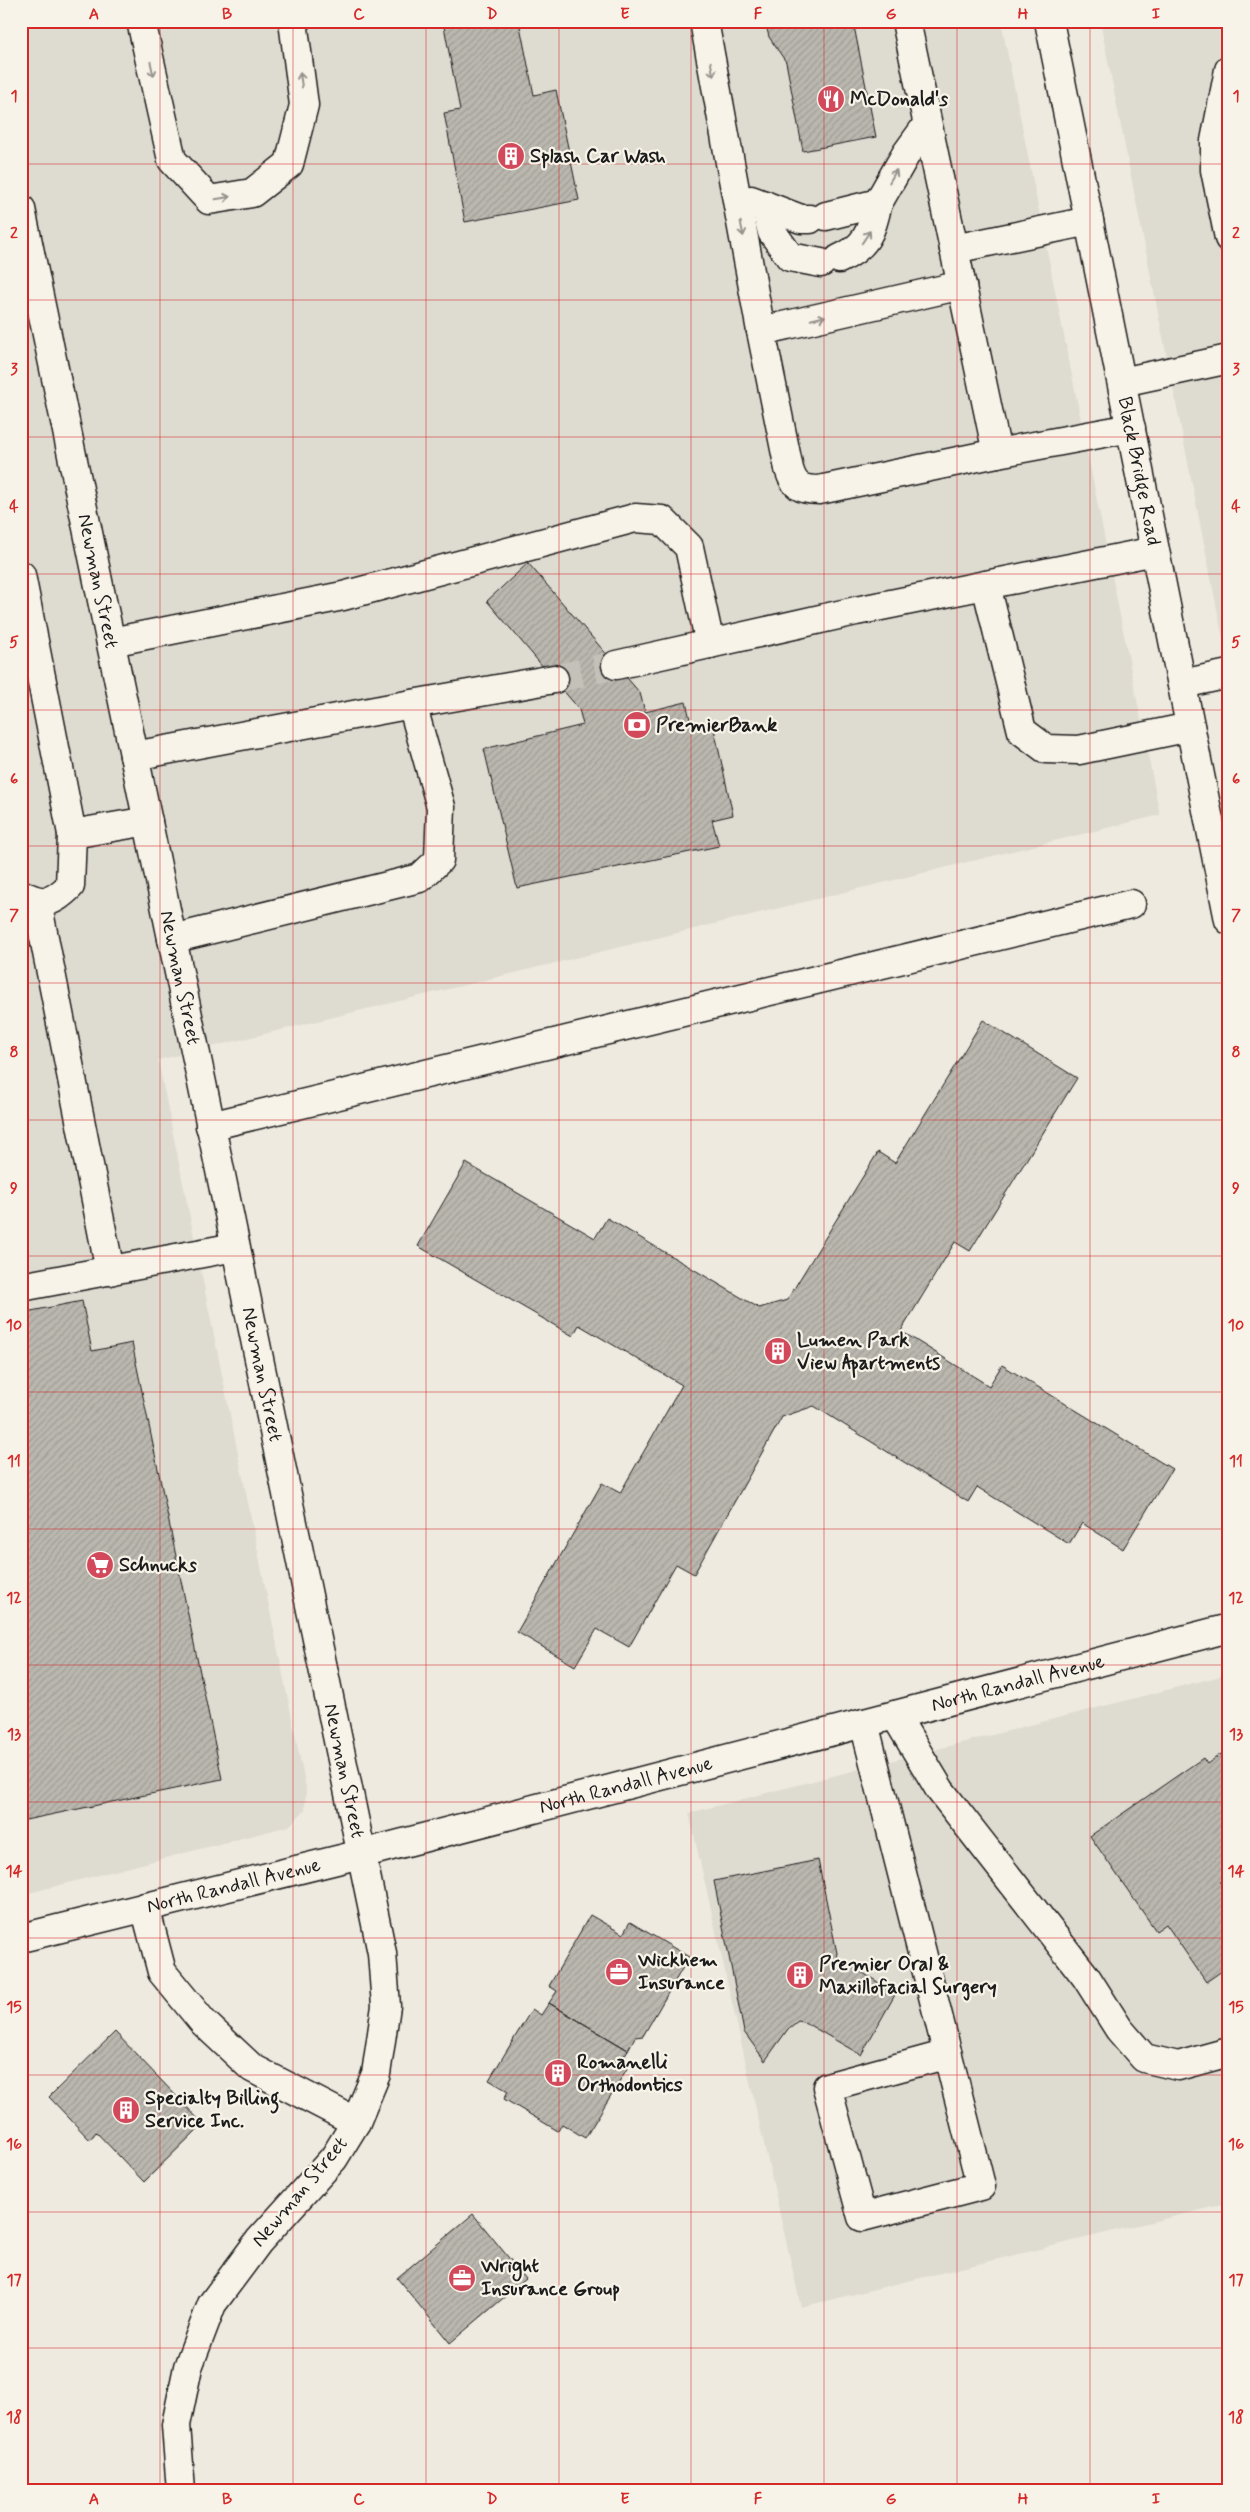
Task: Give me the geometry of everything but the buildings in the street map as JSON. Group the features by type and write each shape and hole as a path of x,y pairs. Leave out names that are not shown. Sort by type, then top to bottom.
{"street":[{"path":"142,21 172,160 209,200 252,193 289,164 304,105 293,21"},
{"path":"704,21 761,331 788,469 793,483 804,490 819,490 997,453 1131,428"},
{"path":"906,21 997,453"},
{"name":"Black Bridge Road","path":"1050,21 1229,920"},
{"path":"1229,70 1215,141 1216,170 1229,238"},
{"path":"765,205 772,232 790,256 830,261 853,252 870,235 878,203 906,154 928,125"},
{"path":"736,194 801,219 818,217 878,203"},
{"name":"Newman Street","path":"21,209 382,1953 386,2006 376,2074 356,2122 334,2158 259,2241 212,2304 188,2367 176,2425 181,2491"},
{"path":"954,249 1089,222"},
{"path":"761,331 962,285"},
{"path":"1122,382 1229,359"},
{"path":"111,642 344,596 635,518 662,520 689,547 710,644"},
{"path":"616,665 1155,550"},
{"path":"21,575 72,834 70,886 56,899 29,898 110,1271"},
{"path":"986,585 1022,731 1046,749 1080,750 1190,726"},
{"path":"1182,684 1229,674"},
{"path":"134,756 554,679"},
{"path":"172,939 420,878 439,860 441,807 412,704"},
{"path":"72,834 148,821"},
{"path":"210,1126 1131,904"},
{"path":"21,1287 235,1247"},
{"name":"North Randall Avenue","path":"21,1938 361,1854 1229,1628"},
{"path":"895,1715 940,1790 1086,1977 1119,2029 1144,2058 1178,2066 1229,2052"},
{"path":"864,1723 948,2054 981,2186 862,2217 827,2087 948,2054"},
{"path":"145,1907 162,1972 203,2022 252,2068 356,2122"}],"shaded area":[{"path":"21,21 1001,21 1160,815 158,1060 306,1788 305,1810 289,1826 21,1895"},
{"path":"1100,21 1229,21 1229,669"},
{"path":"1229,1674 1229,2203 801,2307 689,1813"}],"tunnel":[{"path":"554,679 616,665"}],"place":[{"name":"McDonald's","path":"831,99"},
{"name":"Splash Car Wash","path":"511,156"},
{"name":"PremierBank","path":"637,725"},
{"name":"Lumen Park View Apartments","path":"778,1351"},
{"name":"Schnucks","path":"100,1565"},
{"name":"Wickhem Insurance","path":"619,1972"},
{"name":"Premier Oral & Maxillofacial Surgery","path":"800,1975"},
{"name":"Romanelli Orthodontics","path":"558,2073"},
{"name":"Specialty Billing Service Inc.","path":"126,2110"},
{"name":"Wright Insurance Group","path":"462,2278"}]}
